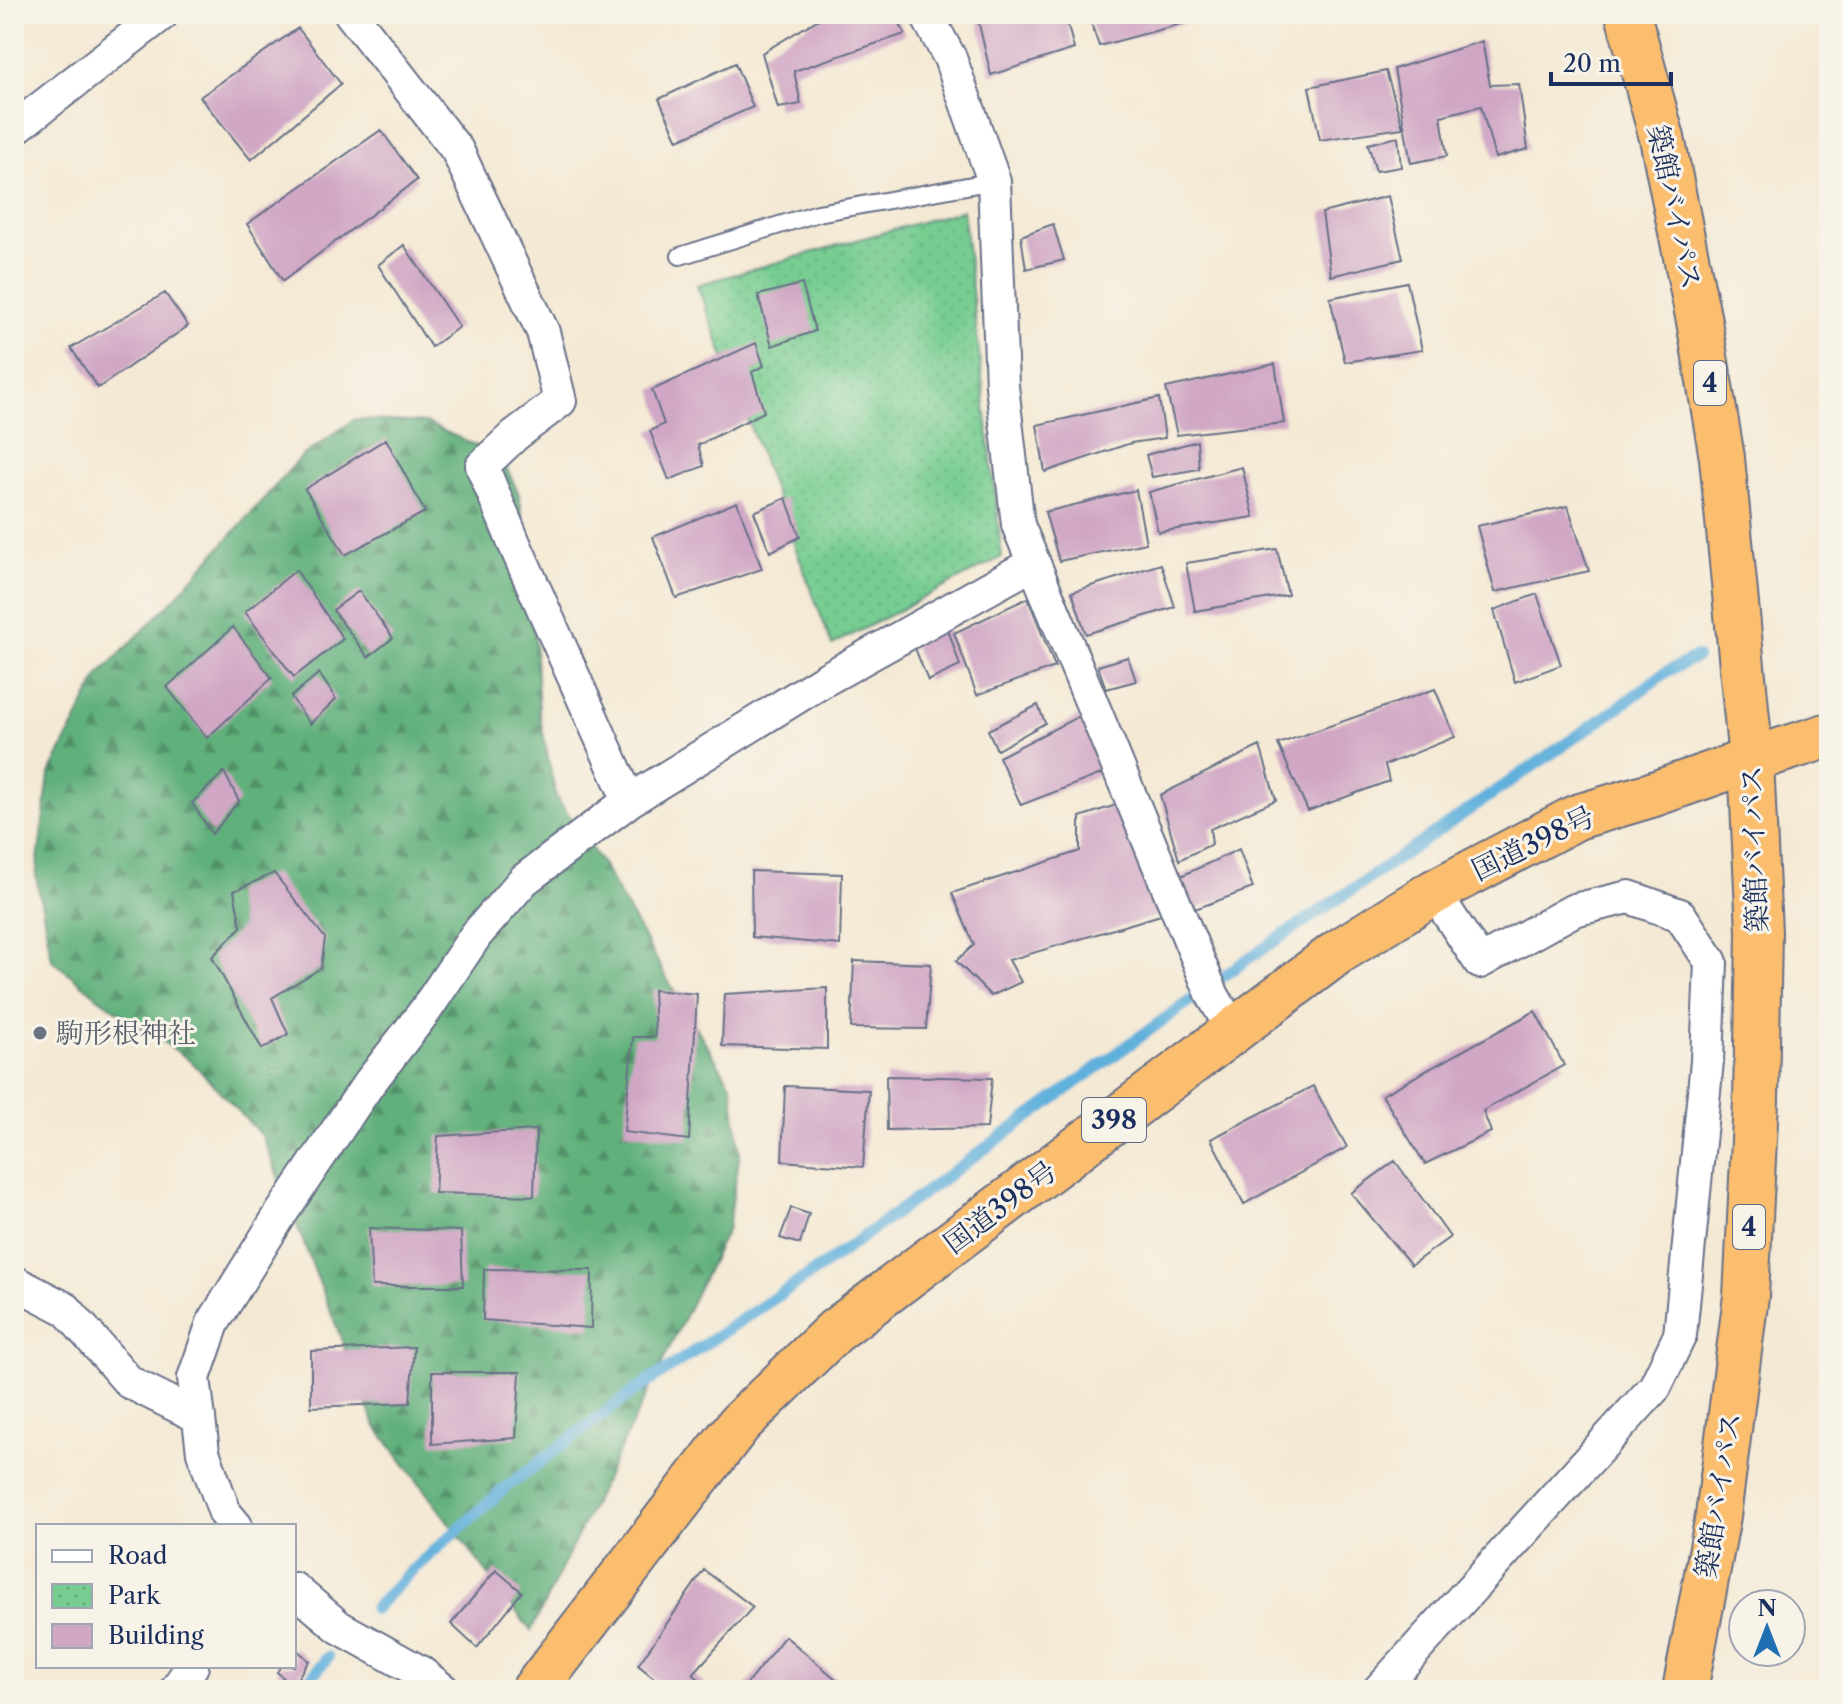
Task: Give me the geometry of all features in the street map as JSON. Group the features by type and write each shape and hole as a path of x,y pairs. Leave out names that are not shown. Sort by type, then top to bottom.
{"highway":[{"name":"築館バイパス","path":"1628,14 1662,138 1702,336 1722,458 1751,760 1759,932 1756,1101 1746,1296 1718,1516 1685,1690"},
{"name":"国道398号","path":"534,1690 740,1423 835,1331 1223,1013 1338,952 1434,892 1577,817 1829,735"}],"street":[{"path":"14,129 162,14"},
{"path":"351,14 457,150 543,332 560,401 515,435 482,466 629,801"},
{"path":"926,14 950,58 994,181 1002,386 1018,525 1223,1013"},
{"path":"234,1524 225,1513 203,1452 194,1378 213,1323 280,1215 367,1086 425,1011 476,935 524,880 629,801 826,679 1034,563"},
{"path":"1379,1690 1655,1387 1680,1335 1707,1061 1711,962 1680,915 1629,897 1574,910 1480,962 1434,892"},
{"path":"14,1282 66,1309 129,1382 199,1417"},
{"path":"296,1591 339,1627 420,1672 443,1690"},
{"path":"176,1690 191,1668"}],"lane":[{"path":"680,256 818,213 994,181"}],"green space":[{"path":"963,210 1002,557 832,645 697,285"},
{"path":"355,419 426,423 501,457 519,494 531,570 539,712 556,797 602,864 732,1086 740,1153 728,1228 531,1631 375,1425 262,1136 191,1061 99,998 52,960 36,876 49,775 99,675 174,599 301,457"}],"building":[{"path":"827,14 895,14 905,34 794,71 801,104 778,108 762,53"},
{"path":"997,14 1065,14 1074,49 991,75 978,20"},
{"path":"1088,14 1206,14 1207,17 1099,46"},
{"path":"298,28 341,84 251,160 200,97"},
{"path":"1482,41 1490,85 1519,84 1528,149 1495,158 1481,106 1441,116 1447,156 1411,163 1394,69"},
{"path":"735,63 753,107 678,140 659,99"},
{"path":"1386,71 1403,128 1320,140 1309,87"},
{"path":"381,130 417,180 283,281 247,224"},
{"path":"1398,137 1401,167 1376,171 1368,144"},
{"path":"1388,196 1403,259 1331,276 1322,213"},
{"path":"1053,224 1064,260 1026,269 1021,236"},
{"path":"404,245 459,327 431,347 378,265"},
{"path":"1407,282 1422,350 1345,362 1330,298"},
{"path":"802,284 815,331 772,346 758,295"},
{"path":"165,293 188,326 98,388 71,348"},
{"path":"756,343 764,366 752,372 764,412 698,445 704,466 669,480 650,431 664,424 652,390"},
{"path":"1275,364 1284,423 1177,435 1166,388"},
{"path":"1159,398 1165,438 1131,443 1045,472 1037,425"},
{"path":"386,439 425,512 345,555 305,489"},
{"path":"1197,441 1199,469 1152,477 1146,455"},
{"path":"1242,467 1254,517 1158,532 1149,492"},
{"path":"1136,490 1146,543 1059,561 1045,512"},
{"path":"786,498 800,537 770,552 754,512"},
{"path":"737,502 762,569 676,598 653,537"},
{"path":"1568,506 1589,571 1495,592 1477,526"},
{"path":"1277,549 1288,595 1195,611 1186,563"},
{"path":"1161,564 1175,607 1086,634 1072,592"},
{"path":"296,570 343,639 294,677 245,612"},
{"path":"359,591 393,638 368,657 333,610"},
{"path":"1537,594 1561,665 1515,682 1494,610"},
{"path":"1028,598 1055,667 977,695 954,633"},
{"path":"947,626 960,666 928,681 913,643"},
{"path":"233,627 272,678 207,738 167,687"},
{"path":"1128,657 1136,681 1106,689 1098,666"},
{"path":"319,673 336,699 310,724 291,697"},
{"path":"1435,689 1455,737 1385,765 1389,781 1308,811 1278,744"},
{"path":"1038,705 1045,723 997,750 988,730"},
{"path":"1083,714 1109,771 1021,805 999,757"},
{"path":"1260,746 1276,800 1210,829 1212,844 1179,860 1160,795"},
{"path":"224,772 239,801 212,834 192,803"},
{"path":"1116,805 1164,914 1009,960 1021,982 991,996 956,961 974,945 952,893 1080,851 1080,817"},
{"path":"1239,849 1253,888 1195,909 1179,877"},
{"path":"751,871 842,874 840,945 752,937"},
{"path":"274,873 325,938 321,968 272,998 288,1034 262,1049 212,957 241,927 234,891"},
{"path":"854,961 931,964 926,1029 851,1028"},
{"path":"827,988 827,1049 722,1046 724,994"},
{"path":"653,990 697,994 689,1140 624,1132 633,1037 655,1037"},
{"path":"1535,1011 1564,1065 1483,1111 1491,1132 1425,1164 1382,1095"},
{"path":"886,1076 992,1078 987,1128 887,1130"},
{"path":"785,1086 869,1090 863,1167 782,1161"},
{"path":"1313,1086 1347,1147 1244,1204 1211,1139"},
{"path":"536,1130 534,1196 435,1193 438,1136"},
{"path":"1395,1161 1450,1237 1411,1265 1351,1193"},
{"path":"791,1208 809,1214 800,1244 780,1238"},
{"path":"369,1228 461,1231 463,1286 372,1286"},
{"path":"484,1269 592,1270 591,1328 483,1320"},
{"path":"414,1347 410,1403 311,1407 311,1351"},
{"path":"432,1372 520,1372 516,1438 432,1444"},
{"path":"496,1570 522,1592 477,1648 451,1624"},
{"path":"704,1570 753,1607 693,1674 711,1690 669,1690 638,1665"},
{"path":"785,1636 849,1690 742,1690"},
{"path":"296,1649 309,1661 292,1686 277,1672 280,1668 296,1668"}],"waterway":[{"path":"374,1609 408,1574 505,1488 633,1392 824,1265 1249,958 1615,710 1666,672 1696,657"},
{"path":"301,1690 328,1657"}],"place":[{"name":"駒形根神社","path":"40,1033"}]}
